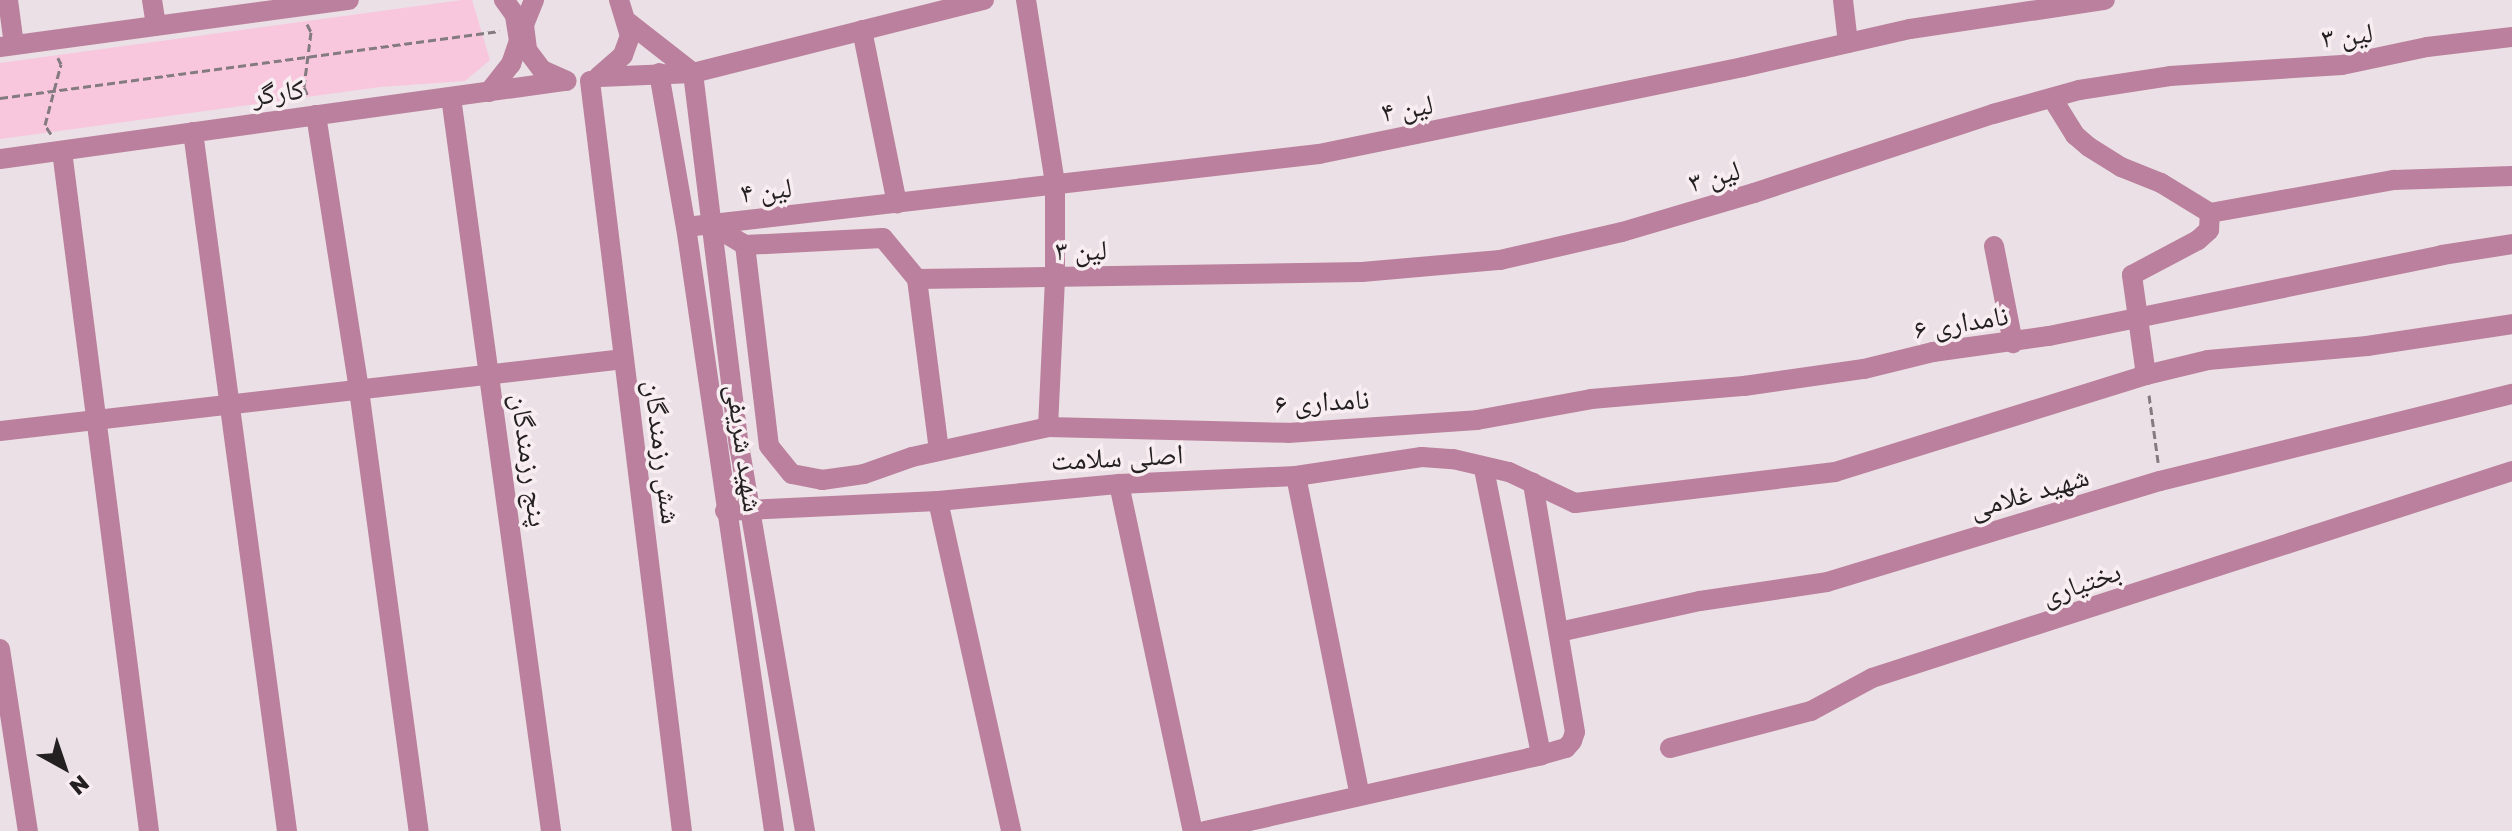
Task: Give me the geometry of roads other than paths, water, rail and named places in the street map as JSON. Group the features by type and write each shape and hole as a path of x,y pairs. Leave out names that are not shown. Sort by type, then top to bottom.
{"street":[{"path":"8,0 7,46 296,4 349,0"},
{"path":"152,0 156,26"},
{"path":"489,92 511,64 519,41 515,15 504,0"},
{"path":"534,0 524,25 527,50 542,70 564,81"},
{"path":"595,79 623,55 630,36 619,0"},
{"name":"کارگر","path":"0,159 564,81 693,73 984,0"},
{"path":"1026,0 1055,184 1055,279 1048,427"},
{"path":"1843,0 1848,43"},
{"name":"لین ۴","path":"686,227 1319,154 1941,23 2105,0"},
{"path":"628,22 693,73"},
{"path":"862,30 897,203"},
{"name":"لین ۳","path":"917,279 1391,271 1500,260 1622,232 2052,98 2116,83 2238,70 2342,65 2387,59 2427,47 2512,37"},
{"name":"شهید شریفی","path":"659,73 686,227 774,831"},
{"name":"شهید شریفی","path":"693,73 739,445 805,831"},
{"name":"شش رزمندگان","path":"595,79 624,359 682,831"},
{"name":"پنج رزمندگان","path":"451,97 551,831"},
{"path":"2052,98 2075,135 2096,152 2161,183 2210,213 2394,180 2512,176"},
{"path":"316,115 359,390 419,831"},
{"path":"193,132 287,831"},
{"path":"62,151 149,831"},
{"path":"2146,375 2135,320 2132,275 2198,240 2209,230 2210,213"},
{"path":"710,224 745,245 883,238 917,279 939,451"},
{"name":"نامداری ۶","path":"745,245 769,446 792,474 822,480 864,474 939,451 1048,427 1288,433 1477,420 1591,399 1744,386 1864,369 1933,352 2013,343 2442,255 2512,244"},
{"path":"1994,246 2013,343"},
{"name":"اصلی سلامت","path":"725,511 938,501 1119,484 1296,476 1422,457 1453,459 1484,469 1509,472 1575,503 1835,472 2146,375 2208,360 2367,346 2512,324"},
{"path":"0,431 624,359"},
{"name":"شهید غلامی","path":"1559,632 1700,601 1827,582 2160,481 2512,394"},
{"path":"1484,469 1541,755"},
{"name":"بختیاری","path":"1670,748 1811,711 1872,678 2039,627 2274,546 2325,534 2512,471"},
{"path":"1296,476 1360,796"},
{"path":"1205,831 1566,748 1575,732 1533,483"},
{"path":"1119,484 1193,831"},
{"path":"938,501 1011,831"},
{"path":"0,649 28,831"}]}
